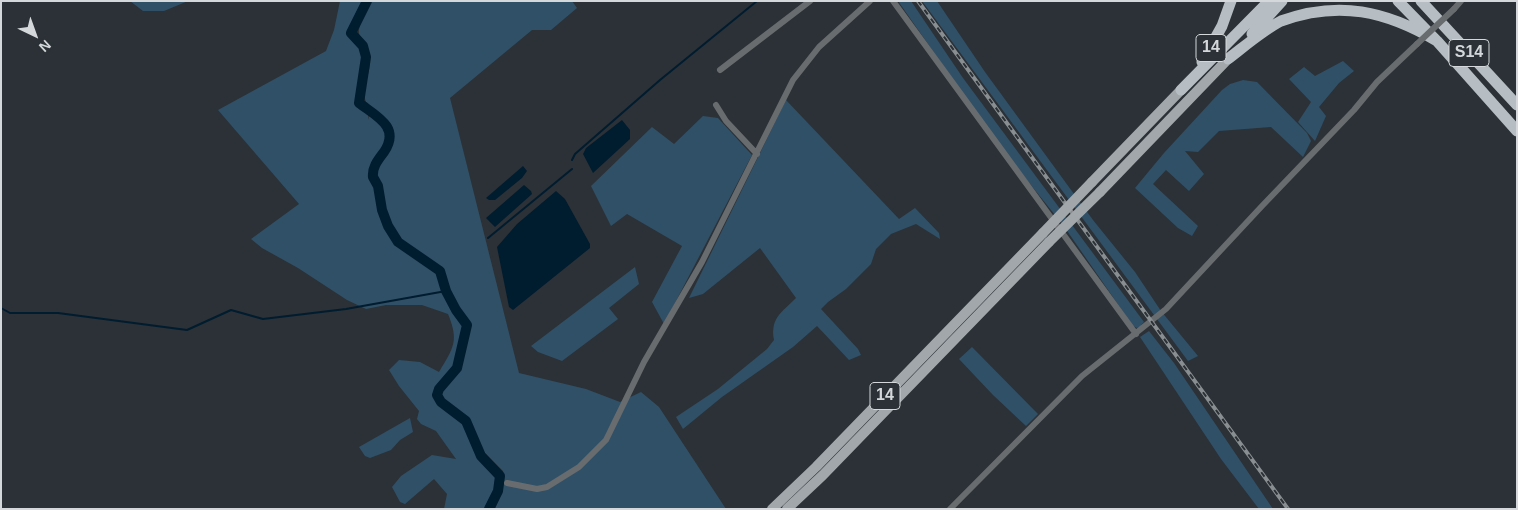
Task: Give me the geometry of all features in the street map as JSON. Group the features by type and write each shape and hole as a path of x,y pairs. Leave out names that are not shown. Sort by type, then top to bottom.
{"highway":[{"name":"14","path":"1181,90 1216,40 1231,1"},
{"path":"1181,90 1268,1"},
{"name":"14","path":"1228,60 1282,1"},
{"name":"S14","path":"1398,1 1437,41 1517,131"},
{"name":"S14","path":"1421,1 1517,105"},
{"path":"1228,60 1268,28 1282,20 1308,10 1333,6 1362,8 1379,12 1407,24 1437,41"}],"main road":[{"name":"14","path":"787,509 823,475 1228,60"},
{"name":"14","path":"772,509 839,444 1181,90"}],"street":[{"path":"720,70 810,1"},
{"path":"507,483 537,489 546,487 579,467 606,440 644,362 702,262 786,92 813,54 870,1"},
{"path":"893,1 1136,334"},
{"path":"950,509 1082,376 1166,309 1349,115 1377,82 1461,1"},
{"path":"716,106 732,128 757,154"}],"shaded area":[{"path":"130,1 188,1 164,11 143,11"},
{"path":"340,1 367,1 351,33 363,46 366,57 359,103 369,110 368,120 370,114 380,122 387,136 384,149 371,173 386,227 397,243 438,272 453,310 464,326 457,362 437,390 435,397 462,421 471,444 474,441 481,456 500,476 498,491 489,509 444,509 447,494 434,479 405,504 400,502 392,487 401,476 432,455 456,459 436,431 421,424 417,419 419,411 389,370 399,360 420,362 439,372 451,350 454,338 448,314 422,305 386,305 366,309 347,300 298,268 262,248 251,239 299,204 218,110 326,51 334,30"},
{"path":"371,1 572,1 577,8 551,30 532,30 450,98 519,373 586,389 620,402 641,392 659,407 726,509 495,509 502,492 503,471 484,452 467,418 442,399 441,391 459,368 469,328 468,321 450,296 438,265 402,241 395,231 386,213 382,190 375,177 391,140 391,134 385,120 369,107 364,91 370,57 360,37 359,30"},
{"path":"898,1 911,1 963,78 1144,322 1142,326 1137,328 1133,326 1063,225 998,144"},
{"path":"922,1 937,1 985,72 1093,220 1135,272 1161,311 1198,356 1188,361"},
{"path":"1343,61 1354,71 1339,83 1319,107 1326,116 1315,141 1298,122 1311,102 1289,79 1304,67 1315,76"},
{"path":"1243,80 1257,82 1307,133 1311,141 1303,157 1271,127 1219,131 1198,152 1185,151 1204,174 1189,191 1166,170 1153,184 1198,226 1192,236 1178,228 1135,188 1164,153 1222,90 1230,84"},
{"path":"786,100 899,219 915,208 939,233 940,239 916,224 891,234 876,249 871,264 846,289 821,309 858,349 861,355 849,360 817,326 793,347 722,397 683,429 676,417 718,389 767,349 774,340 774,326 778,316 796,298 760,248 703,294 689,298"},
{"path":"703,116 718,118 752,155 664,324 652,302 682,246 627,214 611,226 591,186 652,127 674,144"},
{"path":"622,120 630,130 630,139 593,173 583,154 586,148"},
{"path":"523,166 527,171 522,178 495,200 486,198"},
{"path":"524,185 532,194 495,227 486,218"},
{"path":"556,191 565,199 590,244 590,248 513,310 509,307 497,247 517,224"},
{"path":"635,267 639,284 609,308 618,319 562,361 538,352 531,346"},
{"path":"1149,331 1174,363 1273,509 1259,509 1221,459 1140,337"},
{"path":"972,347 1038,414 1026,426 959,359"},
{"path":"410,418 413,432 400,440 391,450 370,458 365,456 359,447"}],"waterway":[{"path":"367,1 351,33 363,46 366,57 359,103 384,123 390,136 389,143 374,167 373,177 378,186 382,210 388,226 398,242 440,271 446,291 467,325 457,368 439,389 437,395 441,402 466,421 481,456 500,476 498,491 489,509"},
{"path":"572,160 575,154 660,80 757,1"},
{"path":"488,238 572,169"},
{"path":"1,308 10,313 58,313 187,330 231,310 263,319 346,309 446,291"}],"railway":[{"path":"918,1 1288,509"}]}
